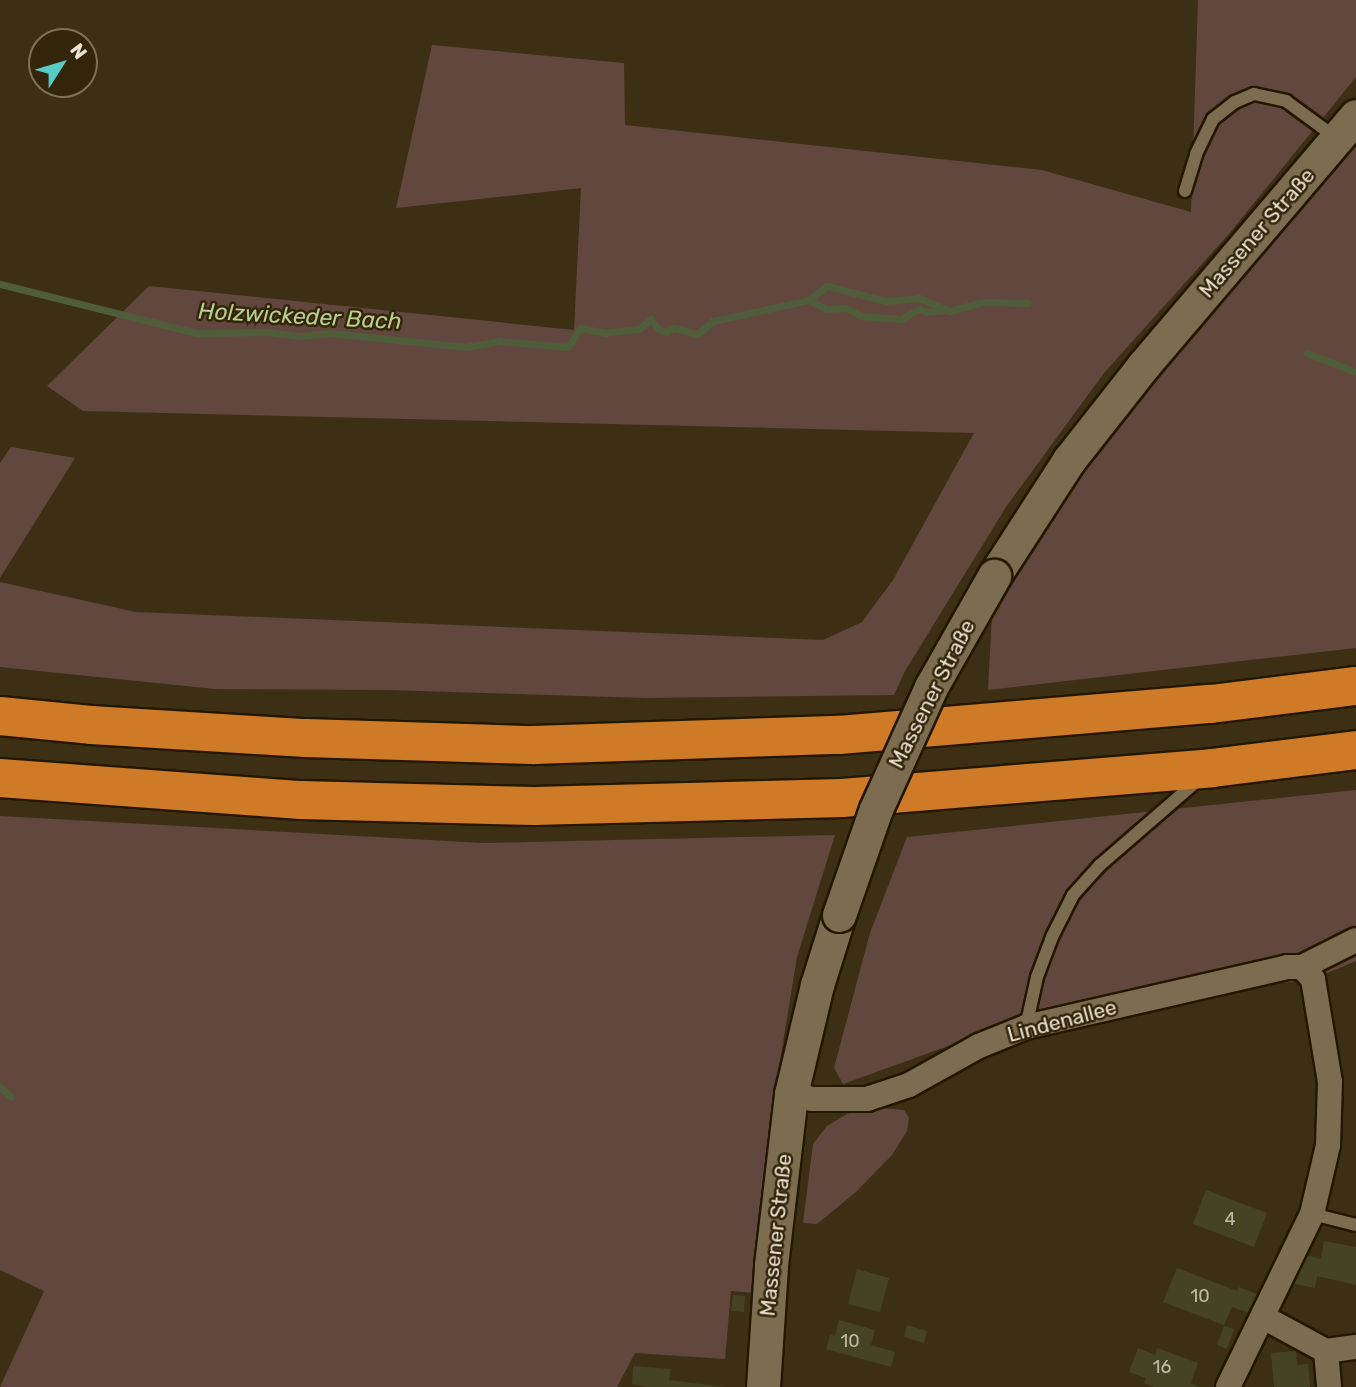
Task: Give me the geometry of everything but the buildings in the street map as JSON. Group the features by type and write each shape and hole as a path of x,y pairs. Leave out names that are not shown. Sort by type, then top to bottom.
{"highway":[{"path":"0,716 91,725 293,737 533,745 881,732 1212,704 1356,686"},
{"path":"0,778 301,800 534,806 842,798 1212,768 1356,750"}],"main road":[{"name":"Massener Straße","path":"763,1387 771,1265 792,1094 817,985 876,808 931,687 994,576 1069,460 1143,366 1347,128"}],"street":[{"name":"Lindenallee","path":"792,1094 812,1099 867,1099 909,1085 979,1046 1026,1027 1287,967 1302,967 1356,940"},
{"path":"1228,1387 1312,1214 1328,1145 1330,1082 1313,979 1302,967"},
{"path":"1262,1317 1326,1351 1356,1347"},
{"path":"1326,1351 1329,1387"}],"lane":[{"path":"1185,191 1196,154 1213,119 1235,102 1254,94 1273,96 1347,128"},
{"path":"1026,1027 1037,977 1073,895 1100,865 1212,768"},
{"path":"1312,1214 1356,1225"}],"shaded area":[{"path":"1198,0 1356,0 1356,77 1228,235 1104,373 1006,507 905,671 894,695 646,698 388,690 215,689 0,667 0,582 136,612 823,640 862,622 893,580 974,433 83,411 47,386 149,286 574,330 581,188 396,208 432,45 624,63 625,125 1042,170 1191,212"},
{"path":"1356,116 1356,648 988,690 994,576"},
{"path":"11,447 75,458 0,578 0,463"},
{"path":"1356,790 1356,961 1313,979 1034,1015 843,1084 834,1068 870,933 907,837"},
{"path":"0,816 483,843 835,835 797,957 774,1098 754,1293 731,1291 725,1359 635,1353 617,1387 0,1387 44,1291 0,1270"},
{"path":"870,1107 904,1110 909,1118 907,1131 892,1155 856,1192 817,1224 803,1223 813,1144 827,1126 847,1114"}],"waterway":[{"name":"Holzwickeder Bach","path":"0,284 197,333 267,332 301,336 329,333 466,347 499,341 568,347 580,328 605,333 639,329 651,319 658,329 666,332 674,328 697,334 713,321 809,300 827,286 886,301 919,298 949,311 982,302 1028,303"},
{"path":"809,300 826,309 846,308 861,316 901,319 919,309 926,312 945,310"},
{"name":"Holzwickeder Bach","path":"1307,353 1356,372"},
{"path":"0,1087 11,1097"}]}
